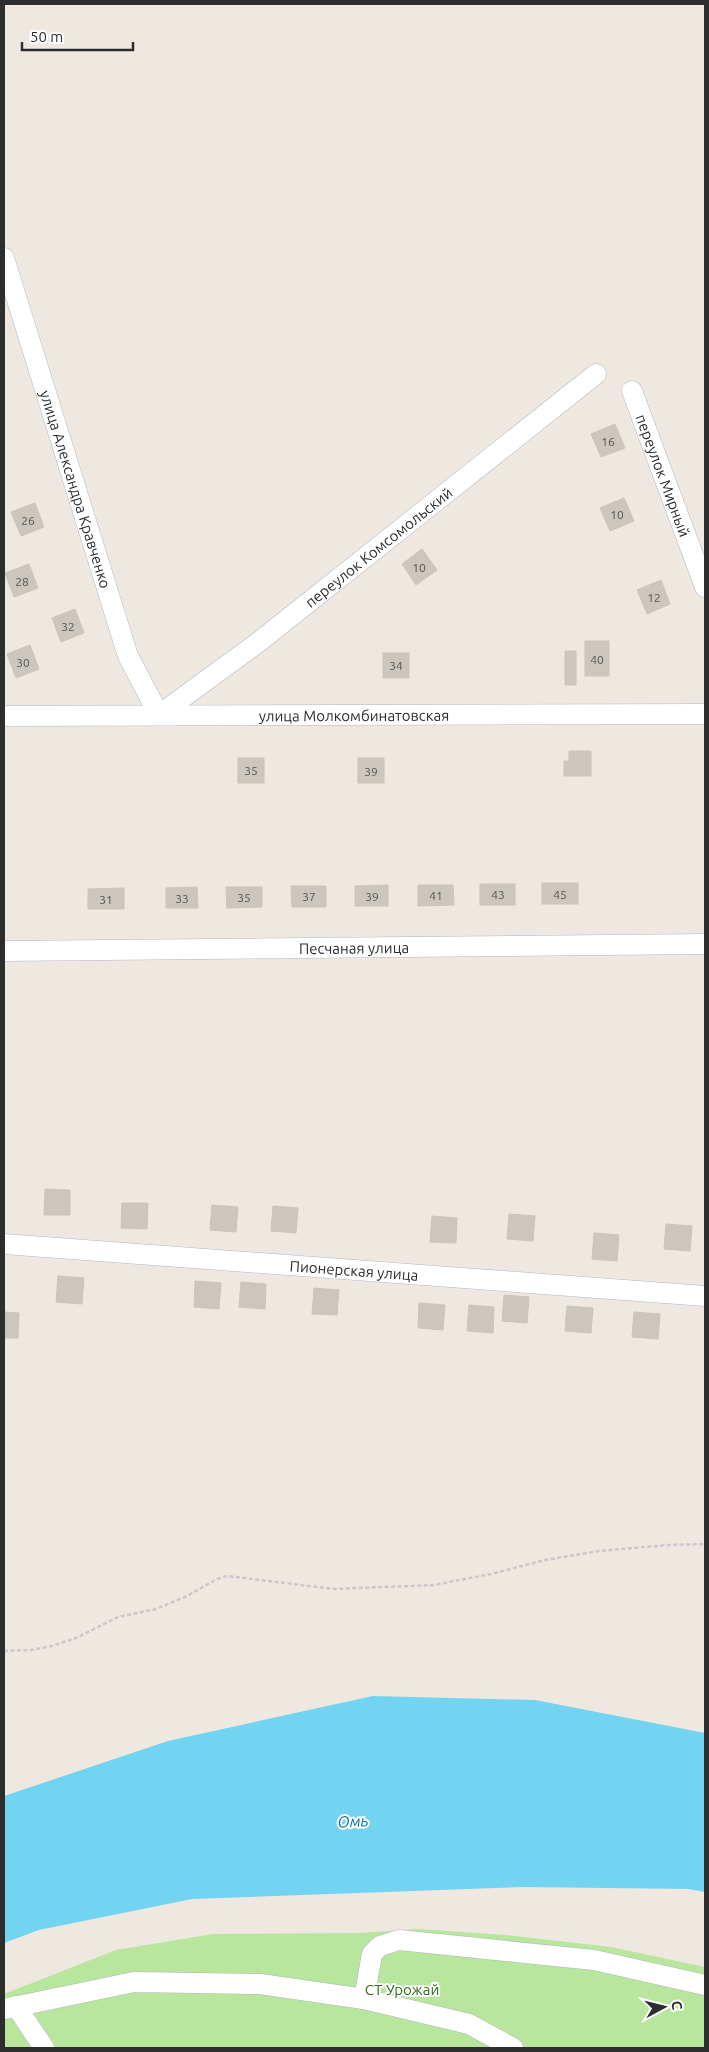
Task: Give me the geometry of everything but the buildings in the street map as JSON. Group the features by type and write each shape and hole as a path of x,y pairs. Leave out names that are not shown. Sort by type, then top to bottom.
{"street":[{"name":"улица Александра Кравченко","path":"4,258 128,656 159,716"},
{"name":"переулок Комсомольский","path":"159,716 260,641 596,374"},
{"name":"переулок Мирный","path":"632,392 705,587"},
{"name":"улица Молкомбинатовская","path":"4,716 705,714"},
{"name":"Песчаная улица","path":"4,951 705,944"},
{"name":"Пионерская улица","path":"4,1244 705,1296"},
{"path":"364,1999 372,1954 380,1946 398,1940 594,1960 705,1985"},
{"path":"44,2048 10,2008 134,1982 260,1984 364,1999 469,2024 513,2048"}],"path":[{"path":"4,1651 32,1650 76,1638 118,1617 156,1609 227,1576 334,1589 434,1585 491,1574 545,1560 599,1551 705,1544"}],"green space":[{"name":"СТ Урожай","path":"419,1929 506,1935 611,1947 705,1967 705,2048 4,2048 4,1994 116,1950 213,1934 359,1933"}],"water":[{"name":"Омь","path":"373,1696 535,1700 705,1733 705,1892 688,1889 522,1887 192,1899 39,1930 4,1943 4,1796 168,1741"}]}
